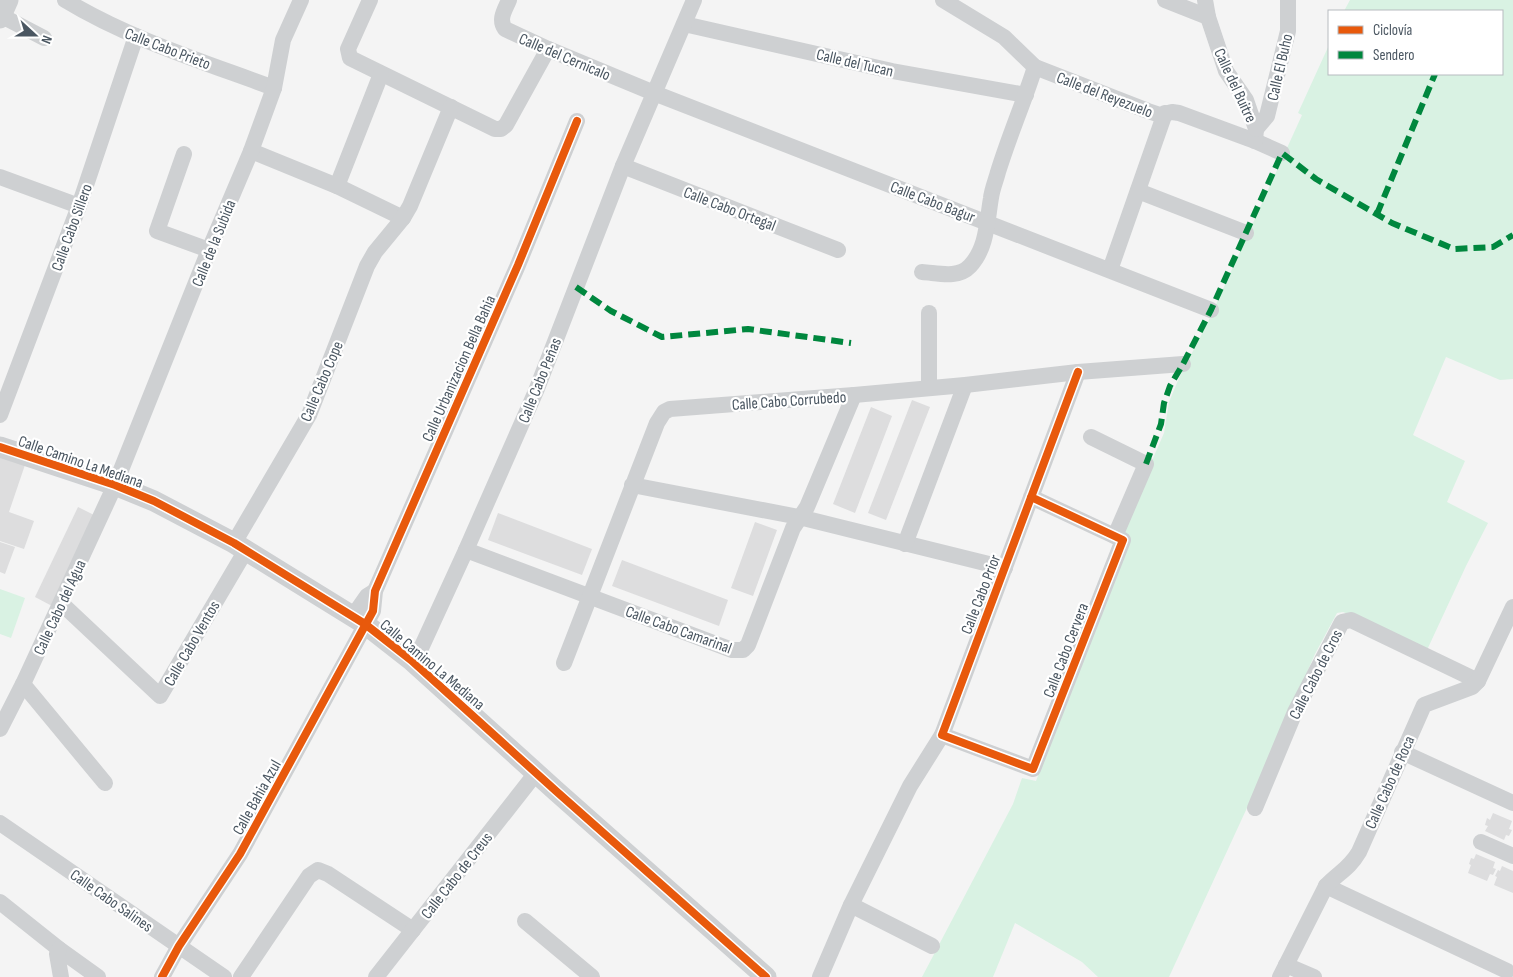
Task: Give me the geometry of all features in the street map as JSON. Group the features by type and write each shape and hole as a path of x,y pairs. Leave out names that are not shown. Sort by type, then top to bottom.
{"street":[{"name":"Calle Cabo Prieto","path":"65,0 89,15 120,30 274,88"},
{"name":"Calle de la Subida","path":"115,485 209,250 251,151 274,88 283,40 301,0"},
{"path":"370,0 349,45 348,52 352,60 495,129 501,129 510,119 548,49"},
{"name":"Calle del Cernicalo","path":"509,0 502,18 505,29 654,94"},
{"name":"Calle Cabo Peñas","path":"411,660 422,646 536,391 623,166 694,0"},
{"name":"Calle del Reyezuelo","path":"943,0 1004,37 1034,67 1160,115 1179,112 1256,135 1282,153"},
{"path":"1165,0 1208,17"},
{"name":"Calle del Buitre","path":"1205,0 1208,17 1226,71 1246,100 1256,135"},
{"name":"Calle El Buho","path":"1256,135 1267,116 1288,32 1288,0"},
{"path":"3,10 44,38"},
{"name":"Calle del Tucan","path":"684,24 892,71 1026,95"},
{"name":"Calle Cabo Sillero","path":"0,415 79,206 136,36"},
{"path":"922,272 955,274 969,268 978,256 985,236 991,196 1034,67"},
{"path":"337,186 381,74"},
{"name":"Calle Cabo Bagur","path":"654,94 1211,310"},
{"name":"Calle Cabo Cope","path":"240,547 309,415 367,266 375,252 403,218 410,206 451,108"},
{"path":"1110,270 1165,114"},
{"name":"Calle Urbanizacion Bella Bahia","path":"359,621 373,611 375,591 518,265 577,121"},
{"path":"251,151 337,186 403,218"},
{"path":"184,154 157,231 209,250"},
{"name":"Calle Cabo Ortegal","path":"623,166 838,250"},
{"path":"0,177 79,206"},
{"path":"1138,191 1246,233"},
{"path":"929,313 929,388"},
{"name":"Calle Cabo Corrubedo","path":"564,663 657,423 664,412 670,409 854,395 1078,372 1183,364"},
{"name":"Calle Cabo Prior","path":"820,977 851,906 910,786 942,735 1078,372"},
{"path":"905,544 965,385"},
{"name":"Calle Cabo Camarinal","path":"466,550 732,650 743,650 748,645 793,528 807,507 854,395"},
{"name":"Calle Cabo Cervera","path":"942,735 1033,770 1146,464 1091,437"},
{"name":"Calle Camino La Mediana","path":"0,447 115,485 162,505 240,547 359,621 411,660 766,977"},
{"name":"Calle Cabo del Agua","path":"1,723 23,684 115,485"},
{"name":"Calle Cabo Prior","path":"632,485 799,517 1004,568"},
{"path":"1031,497 1119,538"},
{"name":"Calle Cabo Ventos","path":"61,603 160,696 240,547"},
{"path":"1478,681 1513,607"},
{"name":"Calle Cabo de Cros","path":"1255,808 1294,712 1342,622 1351,620 1478,681"},
{"name":"Calle Bahia Azul","path":"162,977 179,946 240,854 359,621"},
{"name":"Calle Cabo de Roca","path":"1283,971 1326,886 1335,876 1347,868 1356,857 1424,705 1472,687 1478,681"},
{"path":"23,684 105,783"},
{"path":"1402,752 1513,804"},
{"name":"Calle Cabo de Creus","path":"376,977 536,773"},
{"name":"Calle Cabo Salines","path":"0,823 224,977"},
{"path":"1481,842 1513,856"},
{"path":"241,977 309,876 318,870 328,874 413,930"},
{"path":"1326,886 1508,969"},
{"path":"0,902 98,977"},
{"path":"851,906 932,946"},
{"path":"526,921 592,977"},
{"path":"59,949 57,954 61,977"},
{"path":"1283,971 1314,977"}],"green space":[{"path":"1350,0 1513,0 1513,379 1500,380 1446,357 1413,435 1465,461 1447,502 1488,523 1427,650 1351,615 1343,612 1337,613 1315,654 1258,784 1169,977 1098,977 1082,962 1015,923 993,977 922,977 1013,804 1022,778 1036,781 1129,536 1121,532 1164,433 1169,402 1179,378 1208,322 1302,115 1298,113 1328,47 1328,75 1503,75 1503,10 1345,10"},
{"path":"0,589 25,598 11,638 0,634"}],"building":[{"path":"912,400 930,407 886,520 868,513"},
{"path":"871,407 892,416 855,513 833,504"},
{"path":"0,449 27,459 9,512 34,521 24,549 0,541"},
{"path":"78,507 96,516 52,606 35,597"},
{"path":"498,513 592,549 582,575 488,540"},
{"path":"755,522 777,530 753,596 731,588"},
{"path":"0,542 15,547 5,574 0,572"},
{"path":"622,560 728,600 719,626 612,586"},
{"path":"1493,813 1512,821 1509,829 1512,830 1509,836 1506,835 1504,840 1485,831 1488,826 1485,825 1487,818 1490,820"},
{"path":"1476,854 1495,862 1493,868 1496,869 1493,875 1490,874 1487,881 1468,873 1471,858 1474,859"},
{"path":"1502,866 1513,871 1513,893 1494,885 1497,877 1495,876"}],"marked path":[{"path":"1377,214 1435,75"},
{"path":"1146,464 1161,424 1164,403 1170,386 1211,310 1282,153 1316,179 1392,223 1454,249 1493,247 1513,235"},
{"path":"576,287 611,311 662,337 748,329 851,343"}],"cycle path":[{"path":"162,977 179,946 240,854 373,611 375,591 518,265 577,121"},
{"path":"1031,497 1123,540 1033,769 942,735 1078,372"},
{"path":"0,447 115,485 154,501 234,543 365,624 411,660 766,977"}]}
